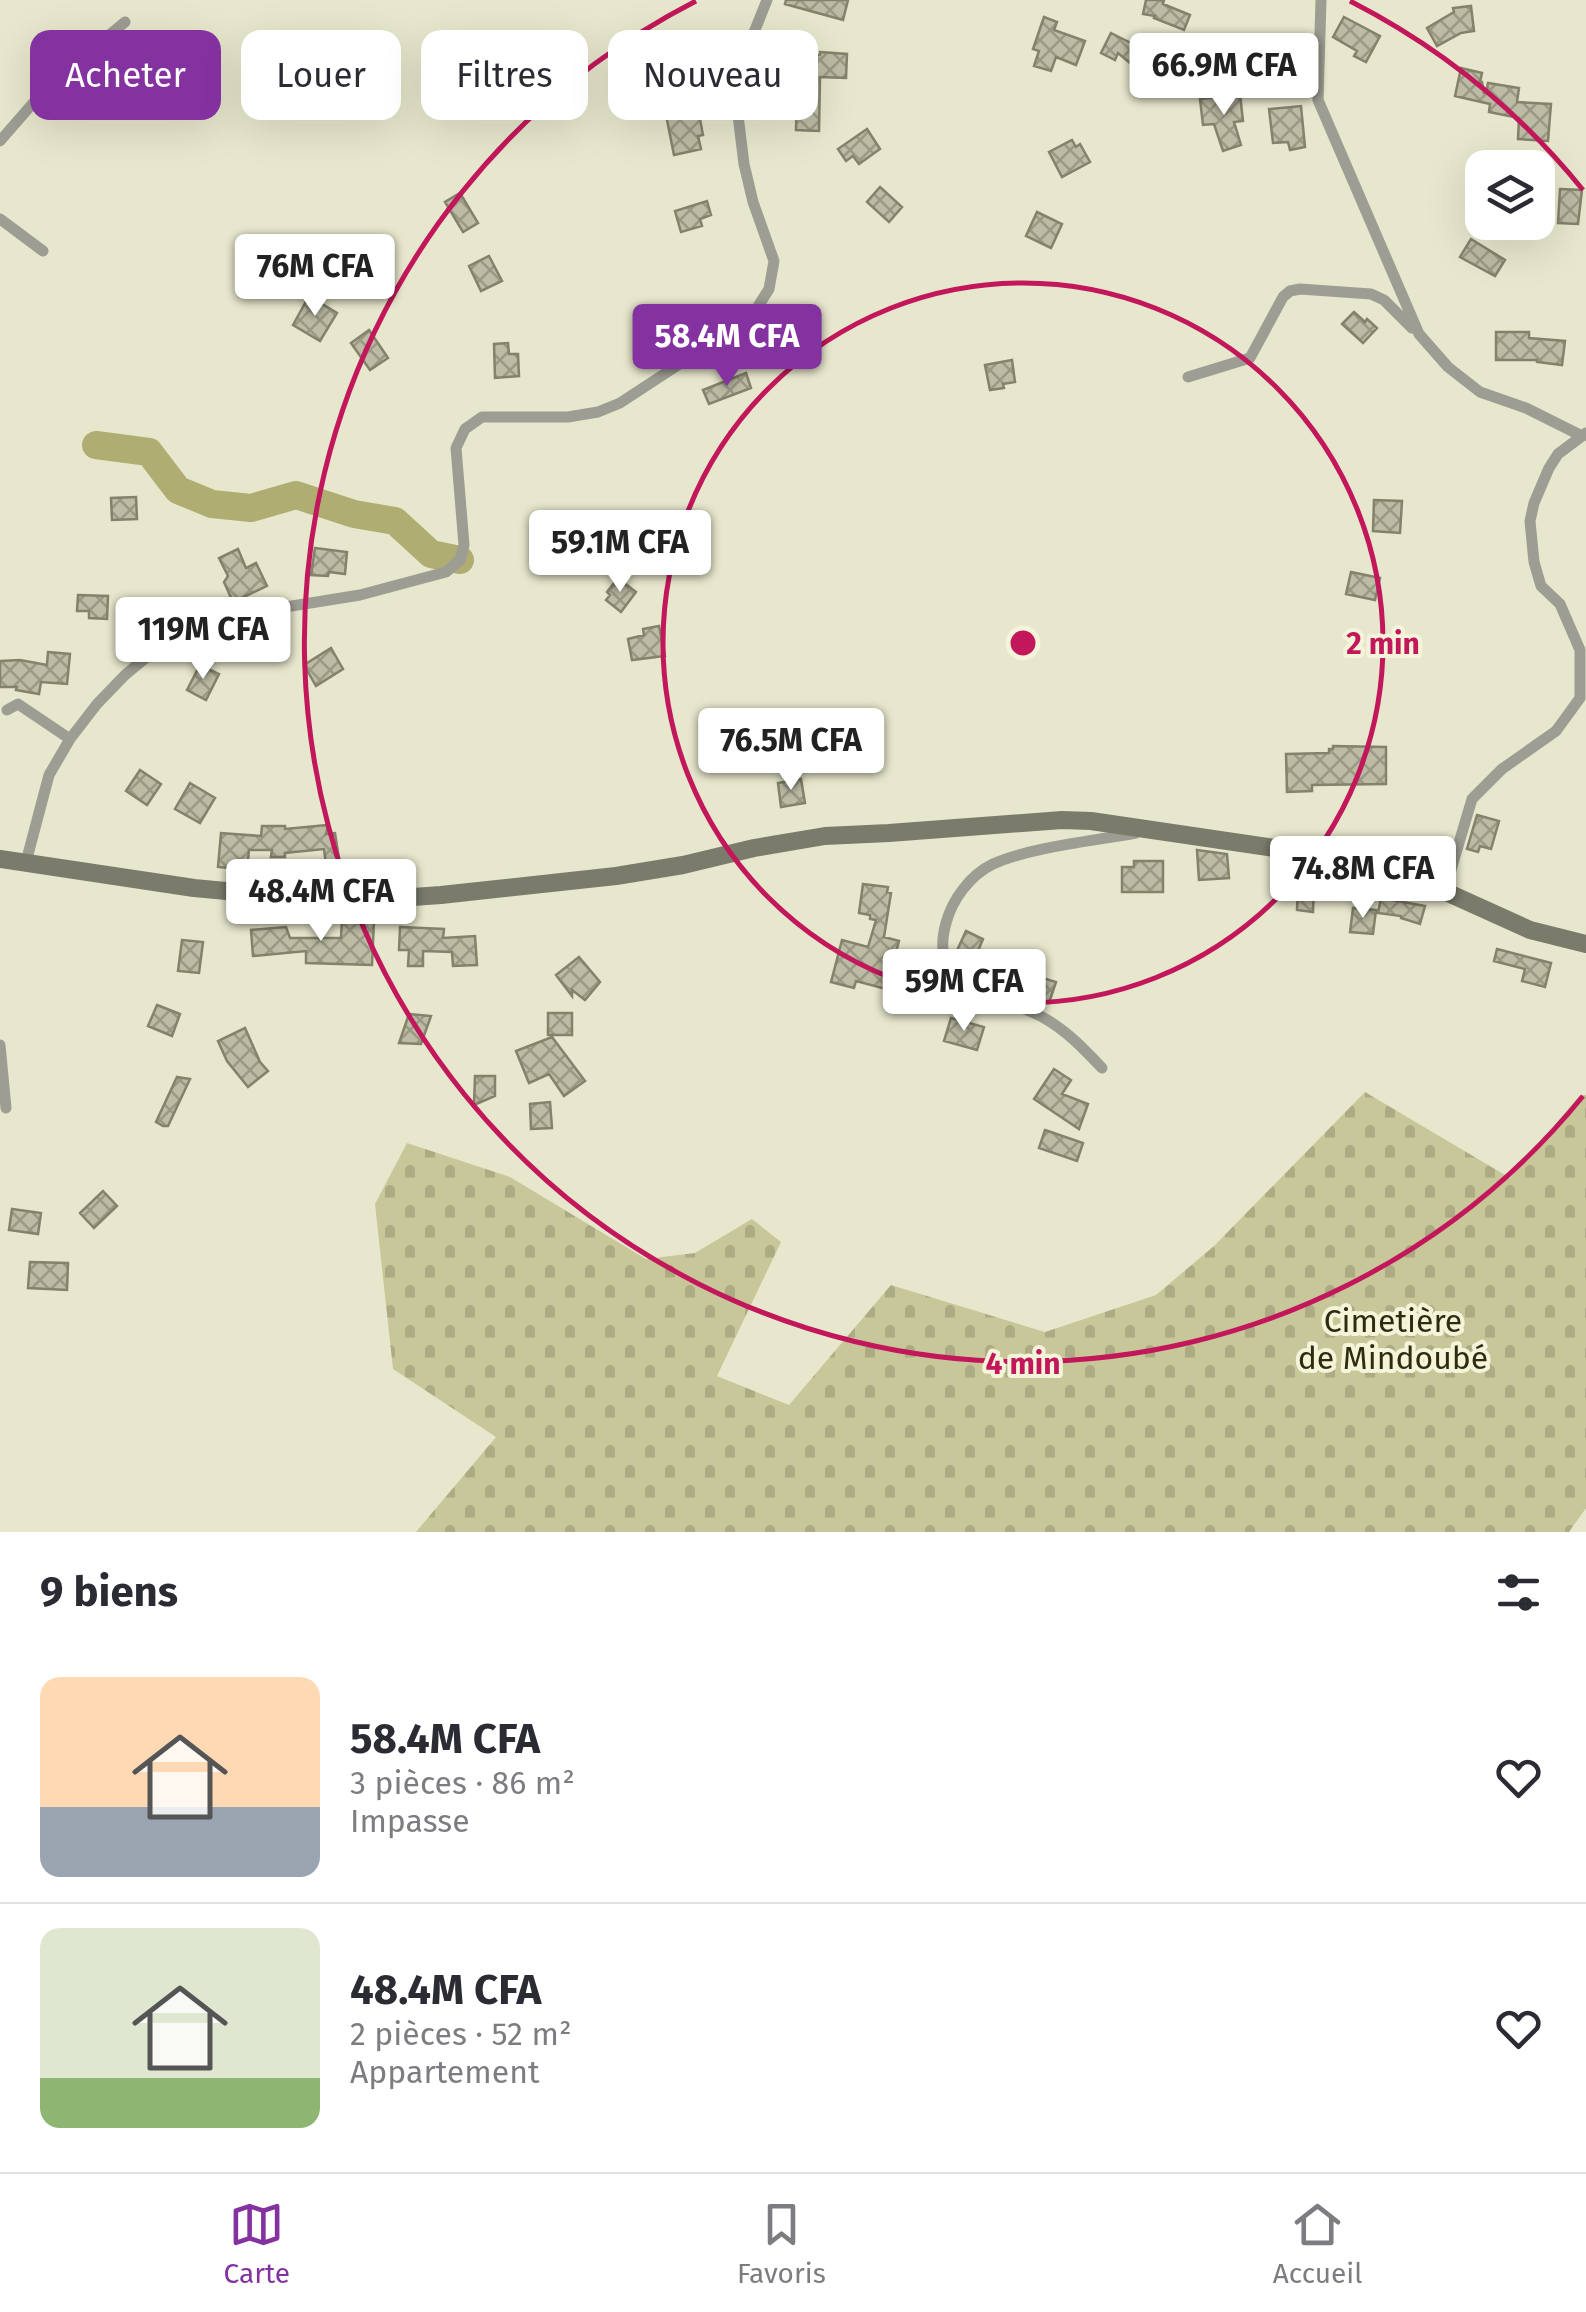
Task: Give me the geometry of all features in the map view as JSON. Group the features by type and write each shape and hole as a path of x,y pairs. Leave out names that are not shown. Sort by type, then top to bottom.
{"street":[{"path":"26,862 49,775 70,739 125,675 160,646 204,624 360,595 446,572 460,560 464,545 456,448 465,429 482,417 541,419 598,412 620,403 736,328 757,308 770,290 774,261 744,164 735,91 767,0"},
{"path":"1321,0 1318,100 1419,334"},
{"path":"0,141 48,86 124,22"},
{"path":"0,219 43,251"},
{"path":"1188,377 1250,358 1290,292 1300,289 1371,294 1384,300 1448,367 1480,392 1585,435"},
{"path":"1445,890 1472,799 1502,770 1556,731 1580,698 1580,650 1560,604 1541,586 1530,521 1549,468 1558,454 1585,435"},
{"path":"7,710 18,704 70,739"},
{"path":"0,859 194,888 343,902 616,876 826,836 1091,821 1384,864 1530,930 1586,944"},
{"path":"1102,1068 1060,1028 1040,1015 1003,1001 950,968 942,952 943,935 950,907 990,865 1048,849 1150,830"},
{"path":"0,1044 6,1108"}],"green space":[{"name":"Cimetière de Mindoubé","path":"1365,1092 1510,1178 1580,1095 1586,1095 1586,1508 1569,1532 416,1532 496,1437 393,1369 375,1204 407,1143 510,1177 646,1259 695,1253 752,1219 781,1242 717,1376 789,1405 891,1285 1045,1332 1156,1295 1214,1246"}],"building":[{"path":"786,0 848,0 843,20 785,4"},
{"path":"1146,0 1164,0 1163,4 1190,15 1184,30 1143,14"},
{"path":"1471,6 1474,31 1461,33 1437,46 1427,28 1454,12 1453,8"},
{"path":"1044,17 1057,22 1054,30 1085,41 1076,65 1056,57 1051,71 1034,66 1039,51 1033,49"},
{"path":"1344,17 1380,36 1366,62 1354,56 1357,51 1333,37"},
{"path":"1111,33 1133,44 1138,38 1152,49 1136,68 1118,53 1115,60 1101,53"},
{"path":"847,54 846,78 820,77 819,131 796,130 796,120 818,120 820,55"},
{"path":"1461,68 1482,73 1484,93 1488,83 1519,88 1517,102 1551,104 1548,141 1518,139 1519,118 1489,112 1490,104 1455,96"},
{"path":"1240,94 1243,121 1234,122 1241,145 1223,151 1214,124 1203,125 1200,99"},
{"path":"1301,106 1305,147 1290,150 1288,142 1273,143 1269,109"},
{"path":"667,120 700,120 701,149 674,155"},
{"path":"867,129 880,149 859,164 853,156 846,161 838,149"},
{"path":"1072,140 1076,147 1080,144 1090,162 1062,177 1049,152"},
{"path":"880,187 902,207 889,222 867,202"},
{"path":"1560,189 1582,190 1578,224 1558,223"},
{"path":"460,193 478,223 463,232 445,202"},
{"path":"707,201 711,215 700,219 702,226 681,232 675,211"},
{"path":"1037,212 1062,224 1051,248 1026,236"},
{"path":"1473,240 1505,260 1495,276 1460,257"},
{"path":"489,256 502,281 481,291 469,266"},
{"path":"309,296 337,313 320,341 293,325"},
{"path":"1354,312 1377,328 1363,343 1342,324"},
{"path":"369,330 388,358 370,370 351,343"},
{"path":"1496,332 1529,332 1529,338 1565,341 1562,365 1537,360 1496,360"},
{"path":"508,343 509,354 518,354 519,376 495,378 494,344"},
{"path":"1012,360 1015,382 990,390 985,365"},
{"path":"746,373 751,388 709,404 703,390"},
{"path":"136,497 137,519 112,520 111,498"},
{"path":"1374,500 1402,501 1400,533 1373,531"},
{"path":"315,548 347,552 345,574 311,575"},
{"path":"238,549 246,568 256,563 267,586 233,602 224,582 228,576 219,558"},
{"path":"1351,572 1380,578 1375,600 1346,594"},
{"path":"618,578 636,592 621,612 606,600"},
{"path":"78,595 108,596 107,619 89,618 89,611 77,611"},
{"path":"659,626 665,656 632,660 628,639 644,635 643,629"},
{"path":"331,648 343,669 316,686 304,665"},
{"path":"48,652 70,654 67,684 41,682 39,694 16,690 17,687 0,687 0,661 47,665"},
{"path":"200,665 219,674 206,700 187,690"},
{"path":"1333,746 1386,747 1386,784 1312,785 1312,791 1287,792 1286,754 1329,753"},
{"path":"140,770 161,784 147,805 126,791"},
{"path":"801,779 805,803 781,807 778,783"},
{"path":"190,783 215,798 200,823 175,809"},
{"path":"1477,815 1499,821 1491,849 1480,846 1478,852 1467,849"},
{"path":"328,825 326,834 335,833 341,871 327,873 324,849 285,853 285,857 271,857 272,850 249,850 247,870 218,867 221,833 261,836 262,826 285,829"},
{"path":"1197,850 1227,854 1229,878 1199,880"},
{"path":"1134,861 1163,861 1163,892 1122,892 1122,867 1134,867"},
{"path":"1316,867 1346,871 1343,890 1314,887 1313,912 1297,910 1298,885 1314,886"},
{"path":"863,884 888,887 887,892 891,893 884,937 899,941 886,989 856,981 854,988 831,982 842,940 868,947 876,920 859,913"},
{"path":"1381,898 1425,906 1420,924 1378,913"},
{"path":"1353,908 1376,910 1373,934 1350,932"},
{"path":"342,920 374,921 372,965 306,963 306,951 253,956 251,930 286,927 290,938 341,938"},
{"path":"400,927 444,929 443,938 475,936 477,965 453,966 452,952 423,951 423,966 408,966 409,950 399,950"},
{"path":"966,931 983,939 978,951 1021,967 1020,971 1056,982 1049,1003 983,978 986,970 955,955"},
{"path":"182,940 203,942 199,973 178,971"},
{"path":"1497,949 1551,963 1545,987 1522,981 1525,969 1494,961"},
{"path":"579,957 600,982 585,1000 572,990 572,996 556,975"},
{"path":"157,1005 180,1014 172,1036 148,1026"},
{"path":"548,1013 572,1013 572,1035 548,1035"},
{"path":"409,1014 431,1016 421,1044 399,1043"},
{"path":"951,1018 984,1027 977,1050 944,1041"},
{"path":"245,1028 268,1071 248,1087 227,1061 218,1041"},
{"path":"552,1037 585,1081 564,1096 549,1074 529,1083 516,1051"},
{"path":"1054,1069 1071,1080 1062,1094 1088,1104 1079,1129 1034,1099"},
{"path":"475,1076 495,1076 495,1096 474,1105"},
{"path":"177,1077 190,1079 168,1126 163,1126 156,1122"},
{"path":"550,1102 552,1128 531,1129 530,1104"},
{"path":"1045,1130 1083,1143 1077,1161 1039,1148"},
{"path":"103,1191 117,1206 94,1228 80,1213"},
{"path":"12,1209 41,1213 38,1234 9,1230"},
{"path":"30,1262 68,1263 67,1290 28,1288"}],"waterway":[{"path":"96,445 149,452 178,490 212,504 251,508 296,495 354,514 395,521 431,554 460,560"}]}
